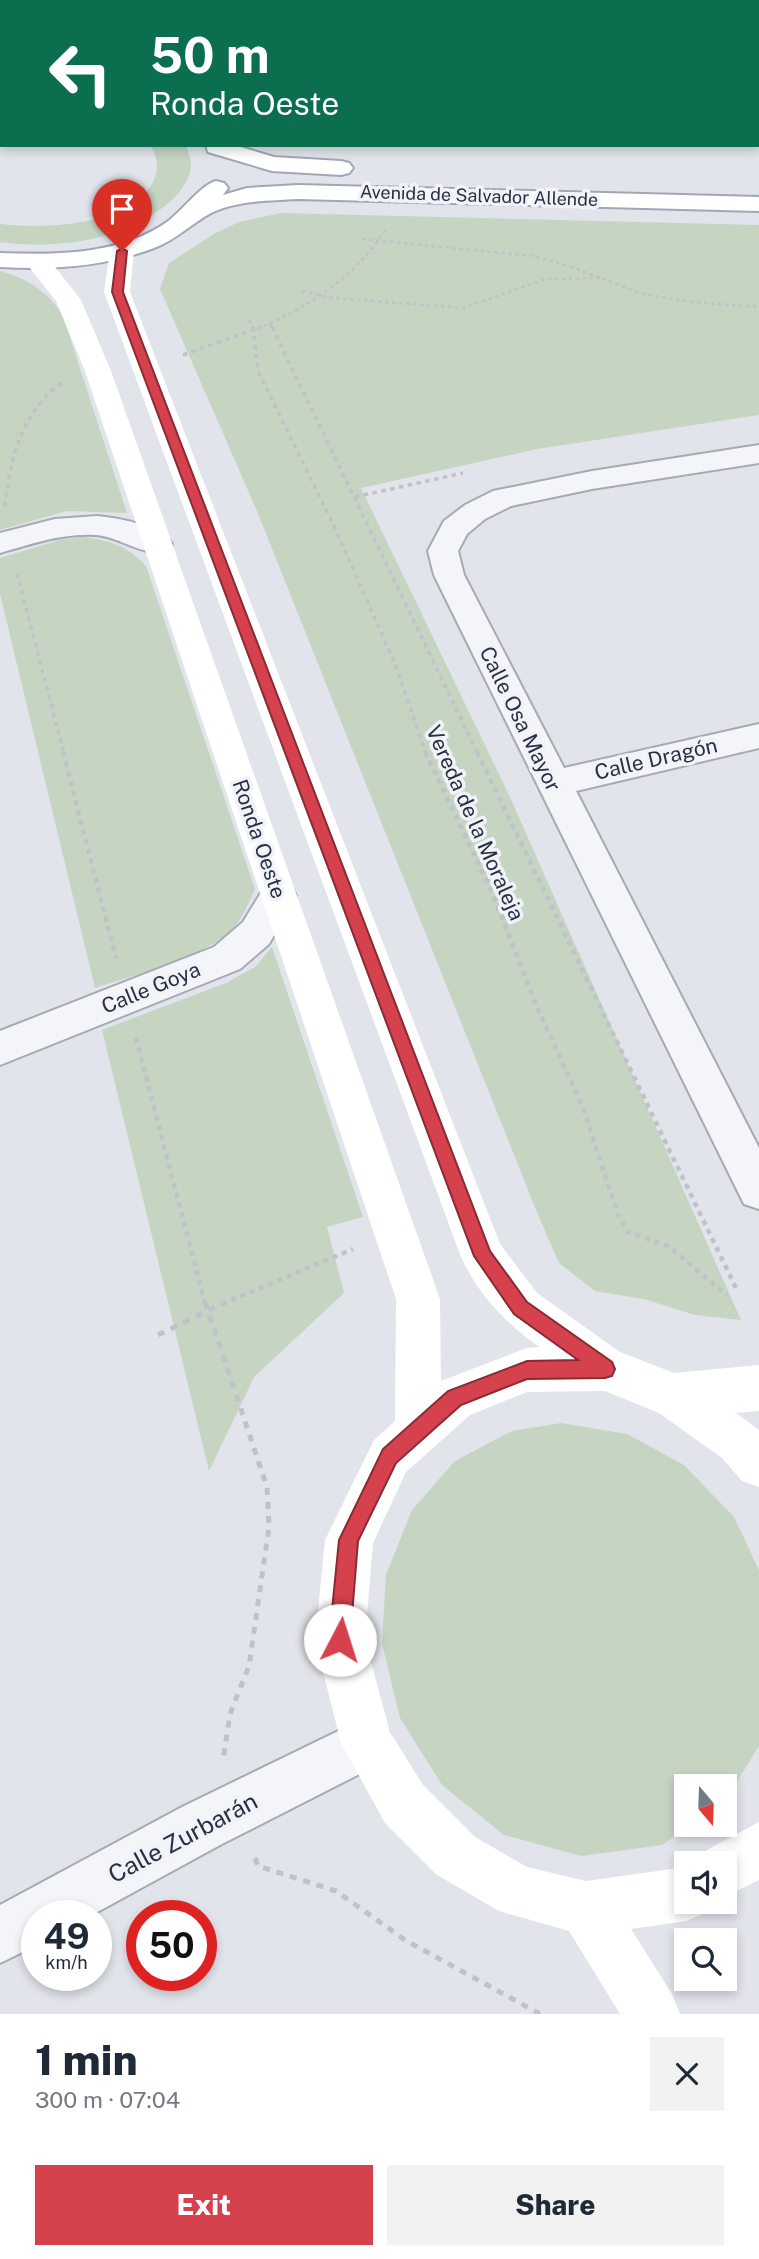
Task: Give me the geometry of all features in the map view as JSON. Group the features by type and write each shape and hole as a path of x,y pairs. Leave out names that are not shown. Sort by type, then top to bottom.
{"main road":[{"path":"0,260 39,263 82,259 122,251 181,225 201,209 216,188 221,167 215,147"},
{"name":"Avenida de Salvador Allende","path":"218,147 272,164 369,169"},
{"name":"Avenida de Salvador Allende","path":"201,209 247,195 298,192 759,204"},
{"path":"122,251 117,292 483,1256 521,1308 605,1369 674,1396 738,1442 759,1464"},
{"name":"Ronda Oeste","path":"39,263 68,300 93,358 418,1299 418,1431"},
{"path":"605,1369 527,1370 454,1398 390,1456 349,1540 340,1640 367,1743 404,1804 456,1856 518,1892 586,1908 674,1896"},
{"path":"674,1396 759,1388"},
{"path":"737,1862 759,1849"},
{"path":"586,1908 652,2014"}],"street":[{"name":"Calle Osa Mayor","path":"759,454 592,480 503,498 475,512 455,528 443,551 449,575 552,784 759,1190"},
{"path":"5,541 47,530 83,526 108,527 158,544"},
{"name":"Calle Dragón","path":"552,784 759,736"},
{"name":"Calle Goya","path":"0,1048 227,958 256,933 278,896"},
{"name":"Calle Zurbarán","path":"0,1935 239,1807 367,1743"}],"path":[{"path":"193,353 255,331 320,295 355,268 379,242 392,217"},
{"path":"362,239 409,247 532,256 573,266 628,289 692,303 759,307"},
{"path":"302,291 464,308 545,279 602,278"},
{"name":"Vereda de la Moraleja","path":"248,320 255,331 258,371 328,513 396,666 427,757 492,892 536,1005 583,1108 618,1215 628,1232 668,1246 727,1295"},
{"path":"270,324 738,1292"},
{"path":"67,380 56,386 36,409 12,460 5,507 5,541 207,1310 267,1487 269,1527 249,1667 230,1713 221,1755 258,1866 336,1891 405,1940 540,2014"},
{"path":"158,1335 207,1310 360,1246"}],"green space":[{"path":"150,147 187,147 191,171 173,199 136,224 114,233 69,243 0,242 0,224 39,226 85,222 127,207 143,196 154,180 157,161"},
{"path":"281,213 759,225 759,415 537,449 361,488 510,797 741,1320 695,1315 644,1299 595,1291 559,1263 536,1210 257,511 160,289 169,263 214,234 239,222"},
{"path":"0,271 36,287 51,300 63,316 127,513 67,511 0,530"},
{"path":"83,537 118,545 146,566 255,889 234,927 206,948 169,964 95,988 0,594 0,558 60,540"},
{"path":"272,947 363,1217 327,1227 344,1293 254,1377 209,1471 102,1030 226,983 255,967"},
{"path":"561,1423 627,1434 684,1465 734,1517 759,1570 759,1746 737,1782 737,1774 674,1774 674,1837 662,1845 581,1856 504,1835 442,1785 400,1718 382,1643 386,1575 412,1510 455,1461 512,1431"}],"route":[{"path":"122,251 117,292 483,1256 521,1308 605,1369 527,1370 454,1398 390,1456 349,1540 340,1640"}]}
